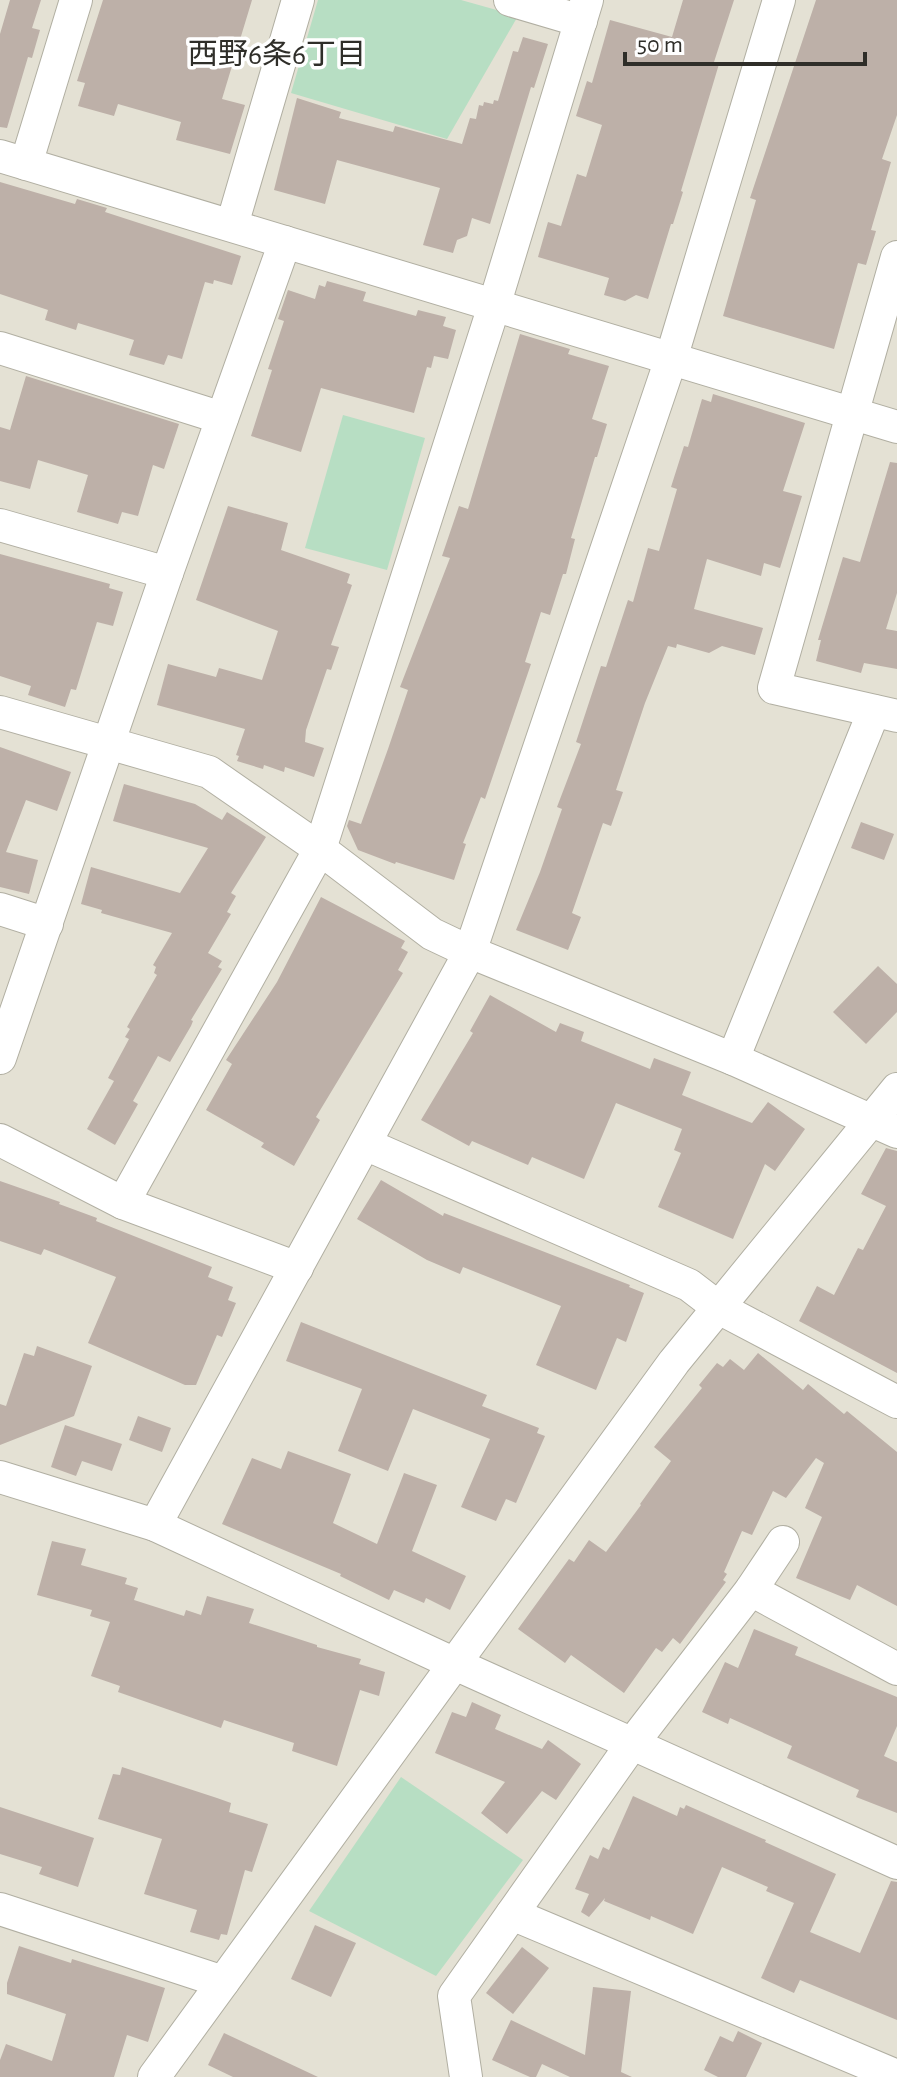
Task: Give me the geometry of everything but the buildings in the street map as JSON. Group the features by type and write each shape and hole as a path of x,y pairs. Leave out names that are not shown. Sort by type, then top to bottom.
{"street":[{"path":"76,0 13,160 897,427"},
{"path":"232,225 298,0"},
{"path":"123,1203 320,849 494,306 584,11 510,0"},
{"path":"155,1525 470,952 671,359 779,0"},
{"path":"0,1058 285,242"},
{"path":"733,1059 886,713 774,688 897,257"},
{"path":"0,348 222,418"},
{"path":"0,525 167,573"},
{"path":"0,712 209,772 320,849 432,934 885,1126"},
{"path":"0,909 47,924"},
{"path":"154,2077 674,1362 719,1308 885,1126 897,1089"},
{"path":"0,1140 123,1203 297,1268"},
{"path":"365,1144 689,1285 719,1308 897,1402"},
{"path":"0,1477 155,1525 897,1863"},
{"path":"466,2077 454,1996 632,1744 751,1590 783,1542"},
{"path":"751,1590 897,1669"},
{"path":"0,1909 223,1982"},
{"path":"512,1914 897,2076"}],"green space":[{"path":"318,0 461,0 518,16 447,139 291,93"},
{"path":"343,415 425,438 387,570 305,548"},
{"path":"401,1777 523,1860 436,1976 309,1911"}],"district":[{"name":"西野6条6丁目","path":"277,54"}]}
